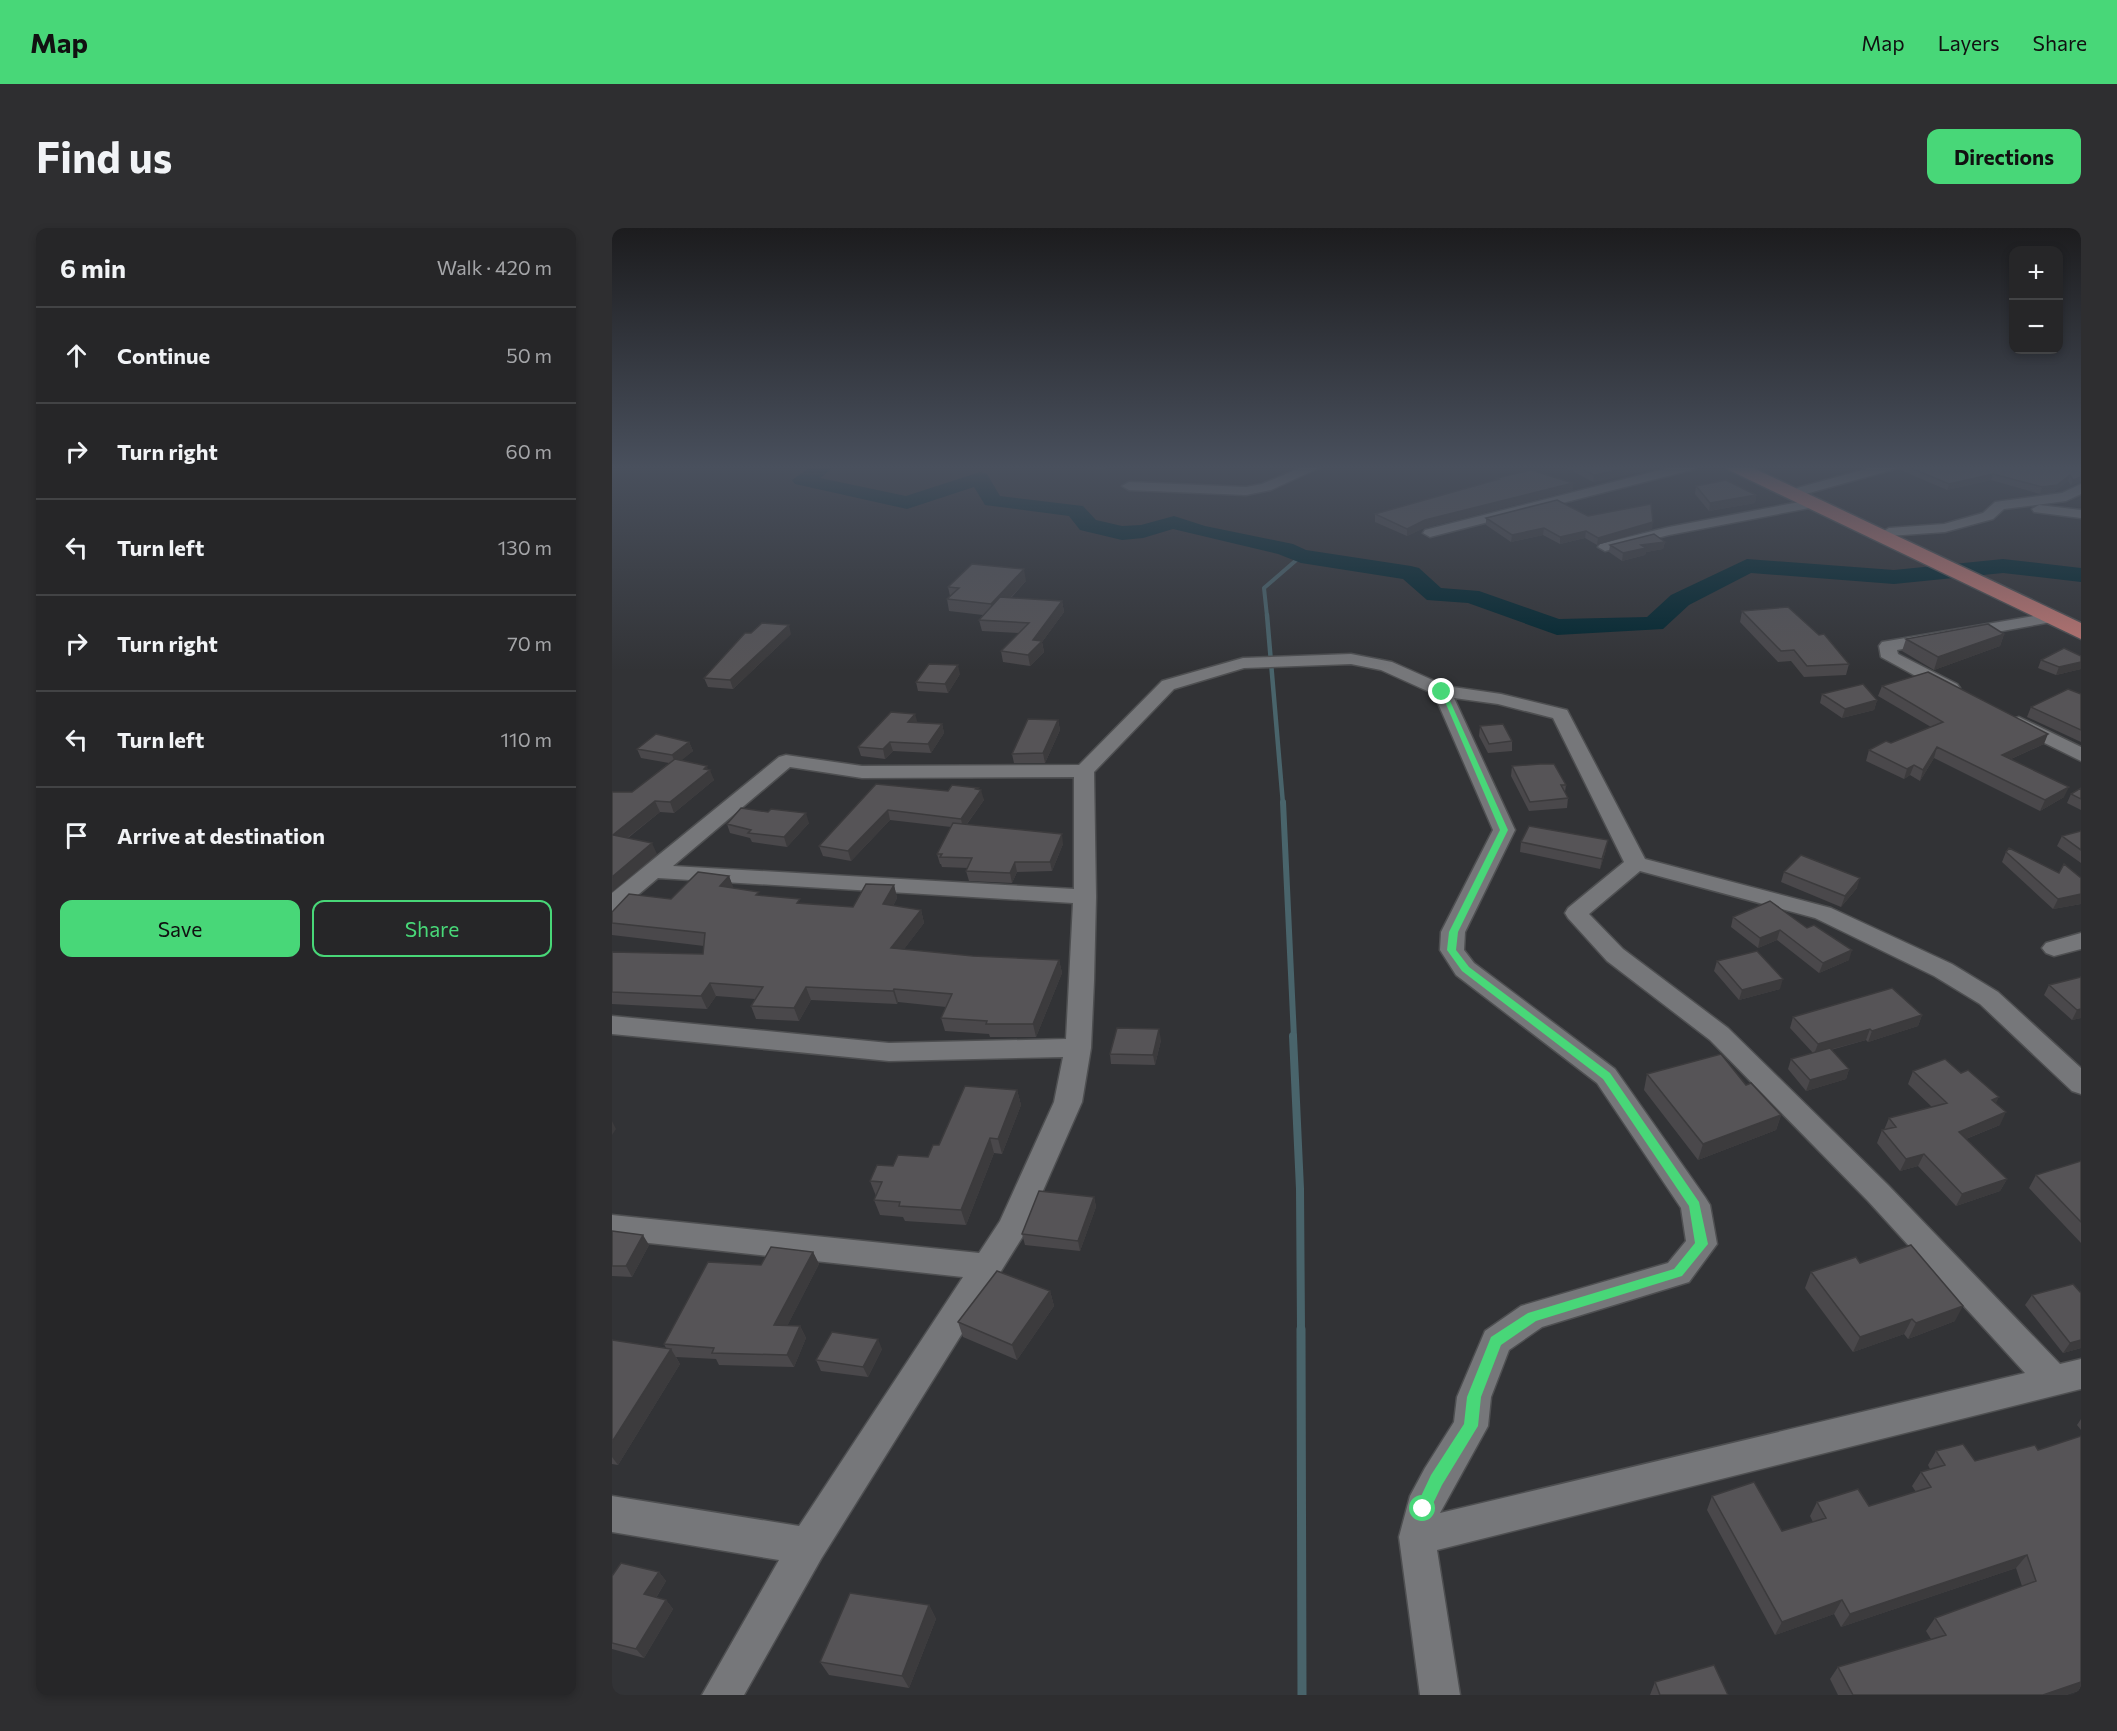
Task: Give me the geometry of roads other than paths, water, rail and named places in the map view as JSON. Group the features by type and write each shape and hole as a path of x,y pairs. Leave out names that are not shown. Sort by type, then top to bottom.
{"main road":[{"path":"1884,534 1946,565 1960,576 2081,632"},
{"path":"1894,534 2081,621"}],"street":[{"path":"1605,548 1656,534"},
{"path":"1964,695 1890,657 1888,646 2051,618"},
{"path":"722,1695 808,1546 1012,1227 1068,1102 1078,1048 1085,897 1084,771 1168,685 1243,663 1350,659 1386,666 1442,692 1501,699 1521,706 1560,714 1636,863 1823,913 1943,970 1989,998 2081,1084"},
{"path":"1440,1695 1417,1537 1423,1509 1437,1480 1471,1426 1474,1397 1496,1341 1532,1317 1678,1273 1702,1244 1695,1205 1606,1076 1465,969 1452,950 1453,932 1504,830 1442,692"},
{"path":"2007,717 2081,755"},
{"path":"612,905 786,761 862,772 1084,771"},
{"path":"1636,863 1576,913 1615,955 1719,1034 2067,1377"},
{"path":"650,872 1085,897"},
{"path":"2054,948 2081,941"},
{"path":"612,1025 889,1052 1078,1048"},
{"path":"612,1227 987,1267"},
{"path":"1417,1537 2067,1377"},
{"path":"612,1514 808,1546"}],"waterway":[{"path":"1216,534 1285,549 1301,556 1411,573 1435,595 1471,596 1557,627 1654,624 1680,600 1747,566 1894,577 2003,566 2081,575"},
{"path":"1267,616 1264,588 1301,556"},
{"path":"1267,615 1283,804"},
{"path":"1283,802 1294,1038"},
{"path":"1293,1036 1300,1189 1301,1330"},
{"path":"1301,1329 1302,1695"}]}
